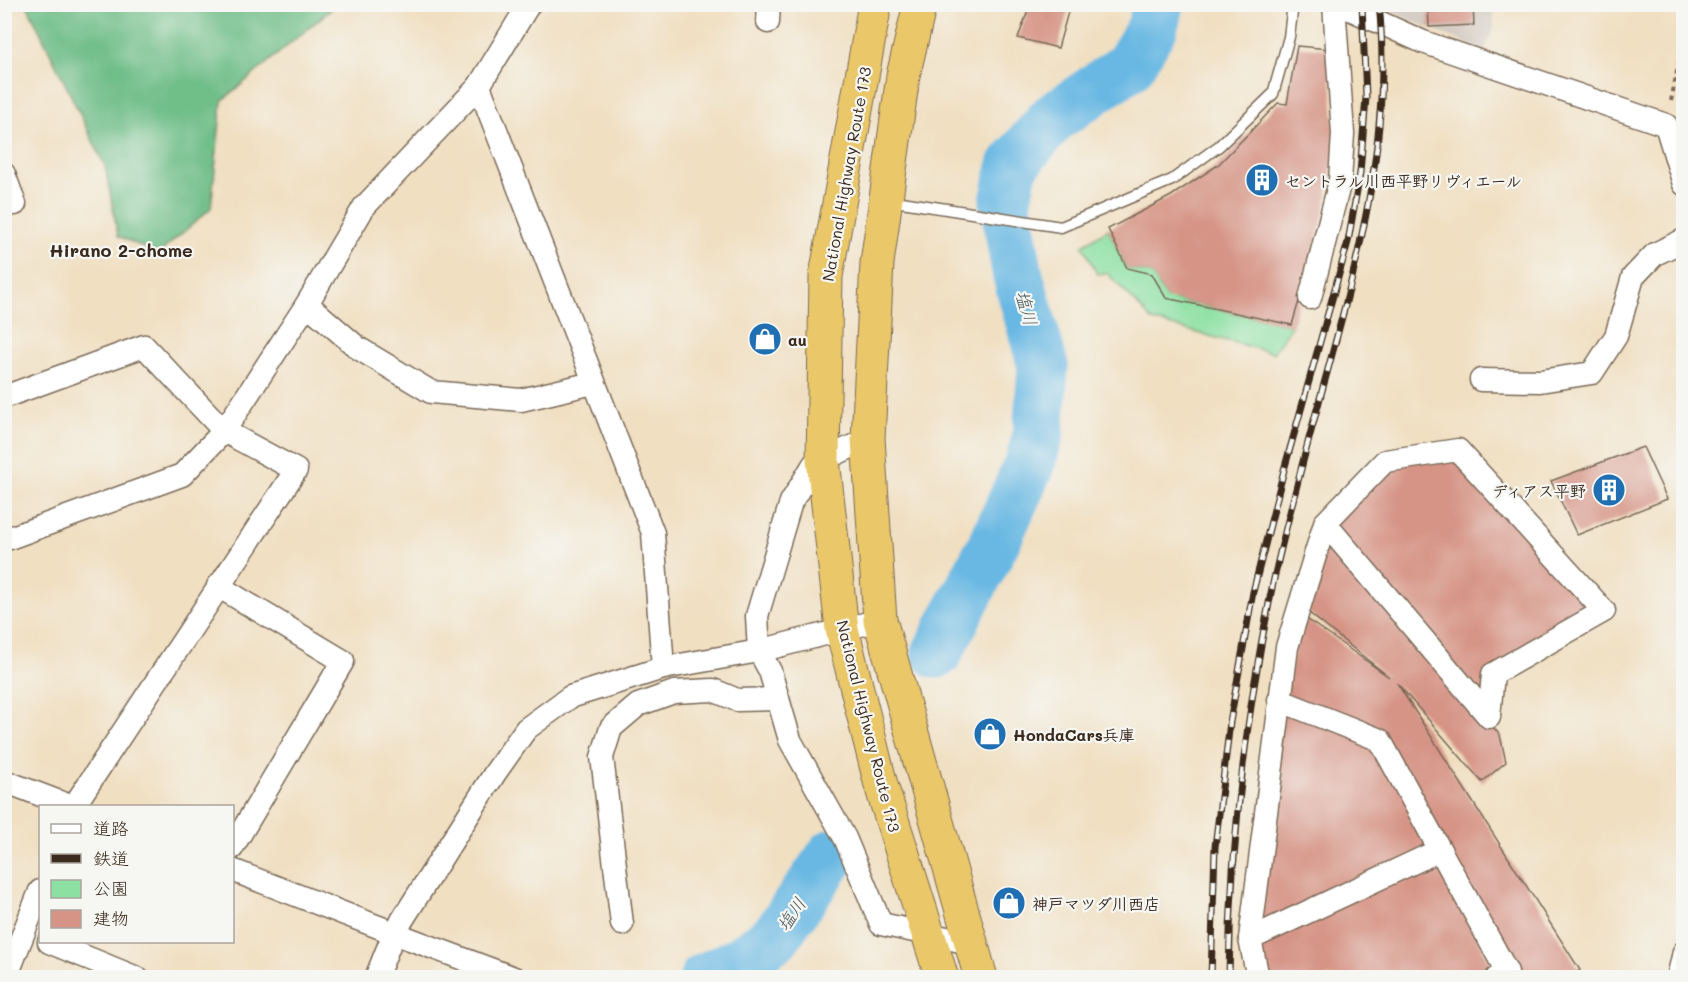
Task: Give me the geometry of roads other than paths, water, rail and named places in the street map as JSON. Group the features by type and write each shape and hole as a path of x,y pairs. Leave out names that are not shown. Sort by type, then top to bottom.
{"highway":[{"name":"National Highway Route 173","path":"875,4 826,276 824,460 842,629 881,785 942,978"},
{"path":"920,4 903,76 877,262 867,439 880,620 981,978"}],"street":[{"path":"4,540 182,475 224,430 307,304 364,207 479,87 530,4"},
{"path":"1310,298 1340,181 1342,134 1334,4"},
{"path":"1339,4 1423,42 1522,78 1666,125 1683,184"},
{"path":"479,87 653,533 663,668"},
{"path":"4,174 15,204 4,204"},
{"path":"1481,380 1540,381 1592,373 1616,336 1633,278 1655,254 1683,240"},
{"path":"307,304 358,348 431,392 521,400 593,383"},
{"path":"4,396 144,346 224,430 296,470 73,805"},
{"path":"867,439 814,464 791,502 757,616 759,651 770,671 790,740 845,838 881,924 970,943"},
{"path":"1258,978 1250,939 1279,700 1287,647 1325,523 1385,461 1458,450 1604,611 1493,674 1489,717 1325,523"},
{"path":"219,586 343,661 234,845"},
{"path":"376,978 394,933 495,773 526,729 570,697 663,668 759,651 880,620"},
{"path":"622,924 602,757 611,728 638,705 674,692 713,690 738,700 778,699"},
{"path":"1279,700 1380,740 1507,972 1497,978"},
{"path":"4,781 67,805"},
{"path":"1250,939 1440,850"},
{"path":"234,871 514,978"},
{"path":"6,978 39,893"},
{"path":"51,943 137,978"},
{"path":"1678,978 1683,952"}],"lane":[{"path":"886,200 1061,227 1172,180 1219,146 1273,94 1289,37 1293,4"}],"waterway":[{"name":"塩川","path":"937,653 995,541 1030,463 1038,436 1043,366 1018,276 1005,202 1013,165 1053,118 1129,66 1152,28 1159,4"},
{"name":"塩川","path":"705,978 739,962 775,937 833,854"}],"railway":[{"path":"1211,978 1215,847 1230,722 1253,592 1284,470 1348,242 1360,173 1366,97 1362,4"},
{"path":"1229,978 1236,834 1253,692 1280,552 1346,302 1371,184 1379,125 1382,65 1379,4"}],"place":[{"name":"セントラル川西平野リヴィエール","path":"1262,180"},
{"name":"au","path":"765,339"},
{"name":"ディアス平野","path":"1609,490"},
{"name":"HondaCars兵庫","path":"990,734"},
{"name":"神戸マツダ川西店","path":"1009,903"}],"district":[{"name":"Hirano 2-chome","path":"121,250"}]}
